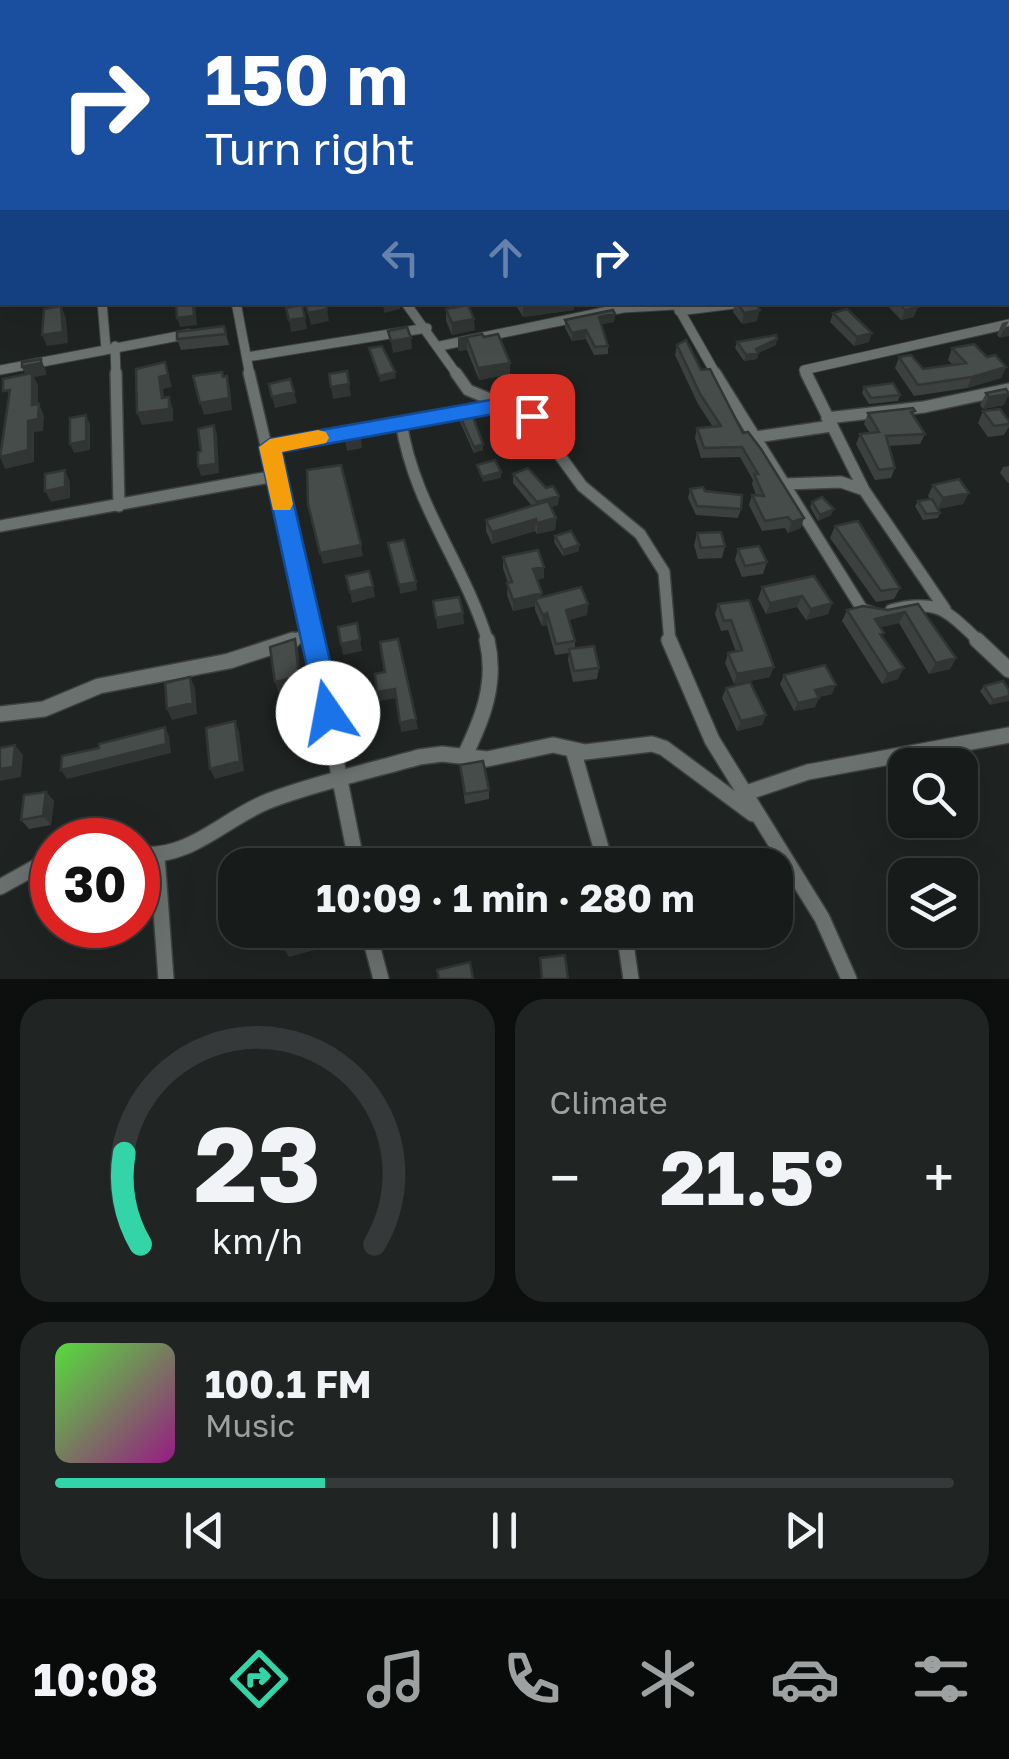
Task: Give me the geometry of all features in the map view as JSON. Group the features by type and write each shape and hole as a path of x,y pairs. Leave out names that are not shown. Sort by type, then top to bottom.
{"street":[{"path":"103,305 111,348 119,506"},
{"path":"236,305 238,328 270,447 354,848"},
{"path":"408,305 468,390 507,404 541,425 582,486 640,534 657,556 664,572 667,635 712,740 822,918 849,979"},
{"path":"440,346 624,308 677,306 862,609 874,614 919,603 945,609"},
{"path":"1009,324 806,368 864,490 945,609 1009,670"},
{"path":"220,330 238,328"},
{"path":"247,357 427,328"},
{"path":"0,370 201,332"},
{"path":"756,437 1009,389"},
{"path":"270,447 507,404"},
{"path":"402,422 411,472 489,646 493,674 477,731 464,757"},
{"path":"0,526 275,476"},
{"path":"785,484 841,482 864,490"},
{"path":"0,714 44,709 99,686 229,661 310,634"},
{"path":"746,793 808,772 1009,735"},
{"path":"160,855 220,831 266,801 418,757 487,759 553,745 586,752 652,744 664,748 727,791 763,824"},
{"path":"573,750 601,848"},
{"path":"0,887 30,870"},
{"path":"160,897 166,979"},
{"path":"373,948 381,979"},
{"path":"627,948 631,979"}],"building":[{"path":"176,305 193,305 194,316 177,318"},
{"path":"302,305 305,318 289,320 286,308"},
{"path":"306,305 325,305 327,309 308,313"},
{"path":"468,305 474,319 452,323 446,309"},
{"path":"739,305 757,305 760,310 744,313"},
{"path":"61,306 63,332 42,335 44,309"},
{"path":"847,309 872,333 857,337 833,313"},
{"path":"613,310 615,314 599,317 608,346 595,347 586,330 572,333 565,320"},
{"path":"224,326 226,334 177,339 177,332"},
{"path":"407,327 411,338 391,341 388,331"},
{"path":"498,334 510,363 478,368 467,338 458,339"},
{"path":"776,335 777,339 756,349 758,353 746,355 737,342"},
{"path":"686,340 701,370 710,369 743,433 748,432 761,449 804,518 792,522 788,517 765,521 752,495 764,496 754,474 758,474 742,447 704,448 697,428 721,426 700,394 677,345"},
{"path":"974,344 987,357 995,355 1006,367 918,385 899,357 911,355 923,369 966,363 952,348"},
{"path":"382,346 395,372 379,376 369,348"},
{"path":"41,359 41,363 22,367 22,362"},
{"path":"165,362 168,375 159,377 162,398 169,397 169,409 137,413 136,369"},
{"path":"347,371 349,384 331,387 329,374"},
{"path":"222,372 223,377 227,376 229,398 200,403 193,376"},
{"path":"32,373 32,405 39,404 38,419 28,421 28,450 0,457 10,390 3,391 3,379"},
{"path":"290,379 294,392 272,397 269,384"},
{"path":"893,383 900,395 871,398 864,387"},
{"path":"1006,389 1009,394 989,397 986,393"},
{"path":"913,408 915,411 911,412 925,434 886,436 895,468 879,470 860,434 879,432 868,413"},
{"path":"1000,409 1009,424 994,426 983,411"},
{"path":"472,414 483,444 474,447 460,416"},
{"path":"86,415 86,441 70,444 70,418"},
{"path":"214,425 216,464 198,466 198,429"},
{"path":"359,428 361,436 345,439 343,431"},
{"path":"526,430 534,440 520,446 512,435"},
{"path":"495,460 501,472 482,477 477,465"},
{"path":"341,465 361,545 320,553 308,504 307,470"},
{"path":"528,468 546,488 553,486 559,496 537,502 513,474"},
{"path":"65,470 65,487 45,491 45,474"},
{"path":"959,479 969,493 943,498 933,485"},
{"path":"703,487 705,491 742,495 741,509 697,506 690,489"},
{"path":"822,497 834,509 820,515 812,502"},
{"path":"932,499 940,513 926,514 918,501"},
{"path":"548,501 556,518 537,523 536,519 492,532 486,520"},
{"path":"858,521 900,588 881,591 835,526"},
{"path":"571,531 579,545 563,550 555,536"},
{"path":"721,532 725,546 701,548 697,533"},
{"path":"404,540 416,582 399,585 388,543"},
{"path":"759,546 767,562 745,566 738,549"},
{"path":"538,550 544,567 533,569 542,593 513,600 507,583 512,582 503,557"},
{"path":"369,571 373,586 350,592 346,576"},
{"path":"814,576 832,603 811,609 802,596 770,603 762,587"},
{"path":"581,587 588,604 566,610 575,641 556,644 547,613 543,615 535,599"},
{"path":"459,597 463,613 436,618 433,601"},
{"path":"749,600 774,667 737,674 728,653 742,650 731,620 724,621 718,604"},
{"path":"918,604 956,658 936,663 905,612 875,619 884,633 880,634 904,668 888,674 847,610 863,606 888,610"},
{"path":"357,623 360,640 341,644 338,627"},
{"path":"295,639 299,676 275,682 270,647"},
{"path":"398,639 416,719 400,723 395,689 377,692 375,674 385,672 380,642"},
{"path":"594,646 599,668 574,671 569,649"},
{"path":"825,665 836,685 815,690 819,698 798,703 784,675"},
{"path":"190,677 193,703 167,709 165,683"},
{"path":"1003,681 1009,696 993,700 984,686"},
{"path":"750,682 766,715 741,721 726,688"},
{"path":"235,721 240,761 210,769 206,728"},
{"path":"165,727 166,744 61,770 62,756"},
{"path":"15,745 13,767 0,769 0,748"},
{"path":"483,761 489,790 465,794 460,765"},
{"path":"46,792 43,816 21,820 24,795"},
{"path":"565,955 568,979 542,979 540,958"},
{"path":"470,962 473,979 439,979 437,970"}],"slow traffic":[{"path":"282,504 270,447 318,438"}],"route":[{"path":"328,713 270,447 507,404 532,416"}]}
